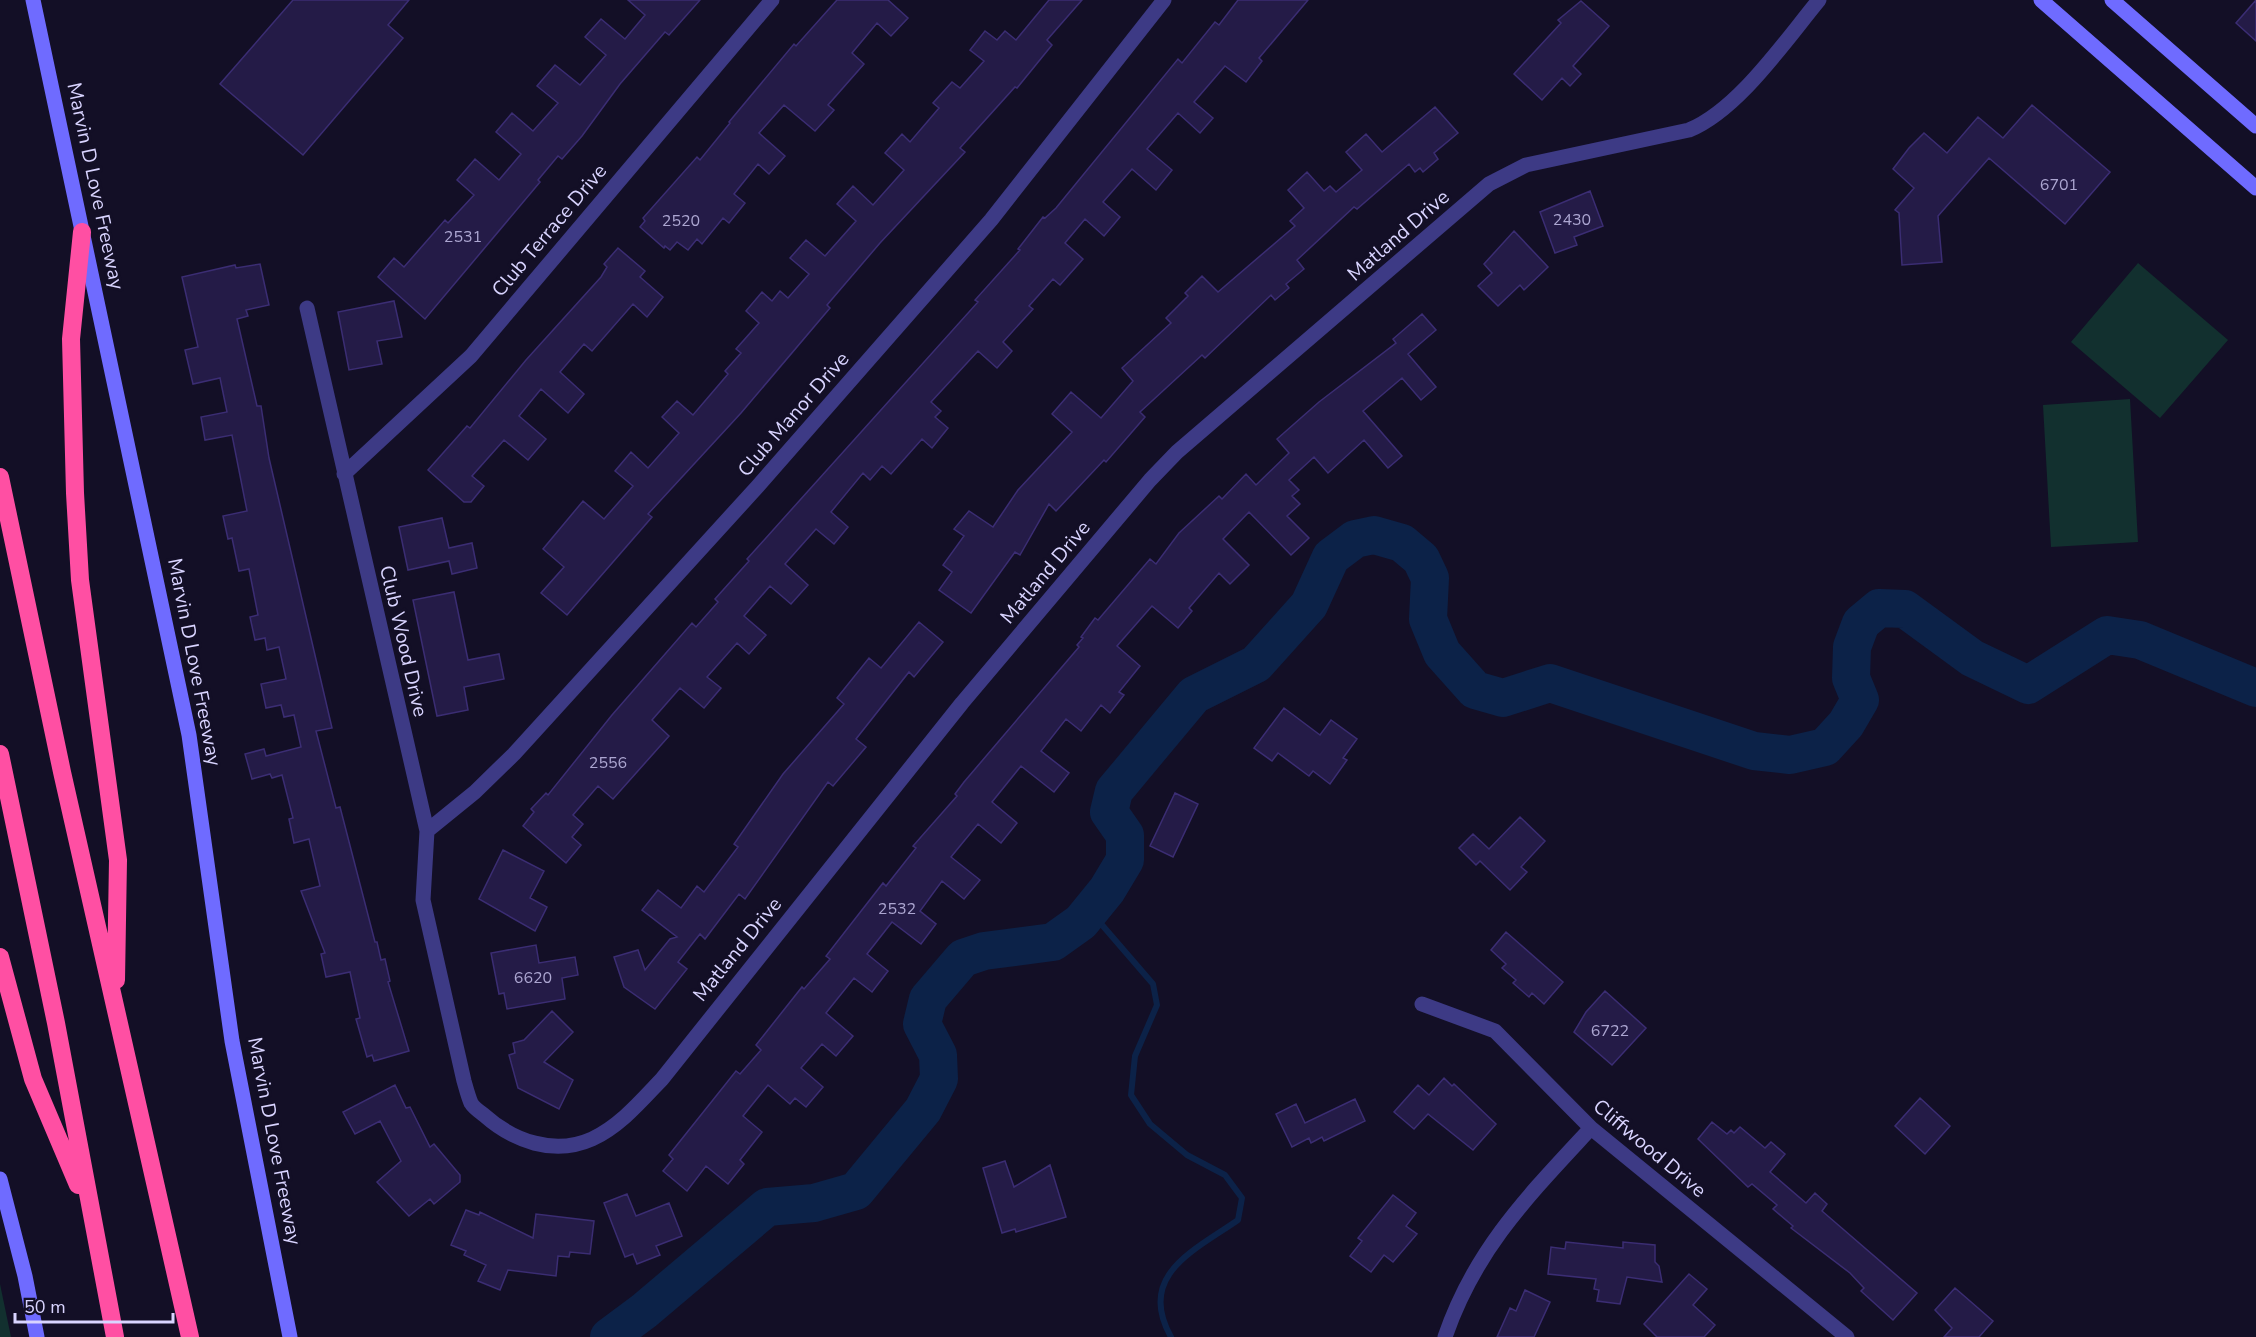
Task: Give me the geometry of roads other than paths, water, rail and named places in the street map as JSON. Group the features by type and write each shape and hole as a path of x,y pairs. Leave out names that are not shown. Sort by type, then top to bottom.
{"highway":[{"path":"82,232 71,339 75,493 80,580 118,860 116,1008"},
{"path":"0,477 62,772 190,1335"},
{"path":"0,754 56,1023 115,1337"},
{"path":"0,957 33,1079 91,1214"}],"main road":[{"name":"Marvin D Love Freeway","path":"33,0 189,735 232,1041 291,1337"},
{"path":"2041,0 2256,188"},
{"path":"2112,0 2256,126"},
{"path":"0,1179 25,1276 36,1337"}],"street":[{"name":"Club Terrace Drive","path":"344,474 471,356 772,0"},
{"name":"Club Manor Drive","path":"427,831 475,792 514,754 758,486 991,220 1164,0"},
{"name":"Matland Drive","path":"443,985 458,1059 472,1104 499,1128 538,1144 568,1146 591,1140 612,1127 662,1079 962,703 1150,480 1177,452 1490,184 1526,165 1566,154 1593,152 1689,130 1707,123 1721,113 1762,69 1819,0"},
{"name":"Club Wood Drive","path":"307,308 427,831 423,900 443,985"},
{"name":"Cliffwood Drive","path":"1422,1004 1495,1031 1591,1128 1847,1337"},
{"path":"1445,1337 1469,1276 1513,1211 1591,1128"}],"waterway":[{"path":"609,1337 644,1311 767,1207 814,1203 856,1191 923,1110 939,1079 938,1055 922,1024 928,999 963,958 984,951 1053,942 1081,922 1107,890 1125,860 1125,835 1109,812 1114,791 1194,695 1256,664 1309,605 1331,557 1355,539 1374,535 1402,543 1421,559 1430,578 1428,619 1442,653 1475,690 1503,698 1550,683 1754,751 1790,755 1825,747 1846,724 1860,700 1851,678 1852,647 1861,623 1879,608 1905,609 1972,658 2028,685 2107,635 2140,640 2256,688"},
{"path":"1090,911 1153,984 1157,1005 1135,1056 1131,1095 1150,1124 1187,1155 1225,1175 1242,1198 1238,1220 1189,1254 1175,1266 1165,1281 1161,1297 1162,1315 1171,1337"}]}
